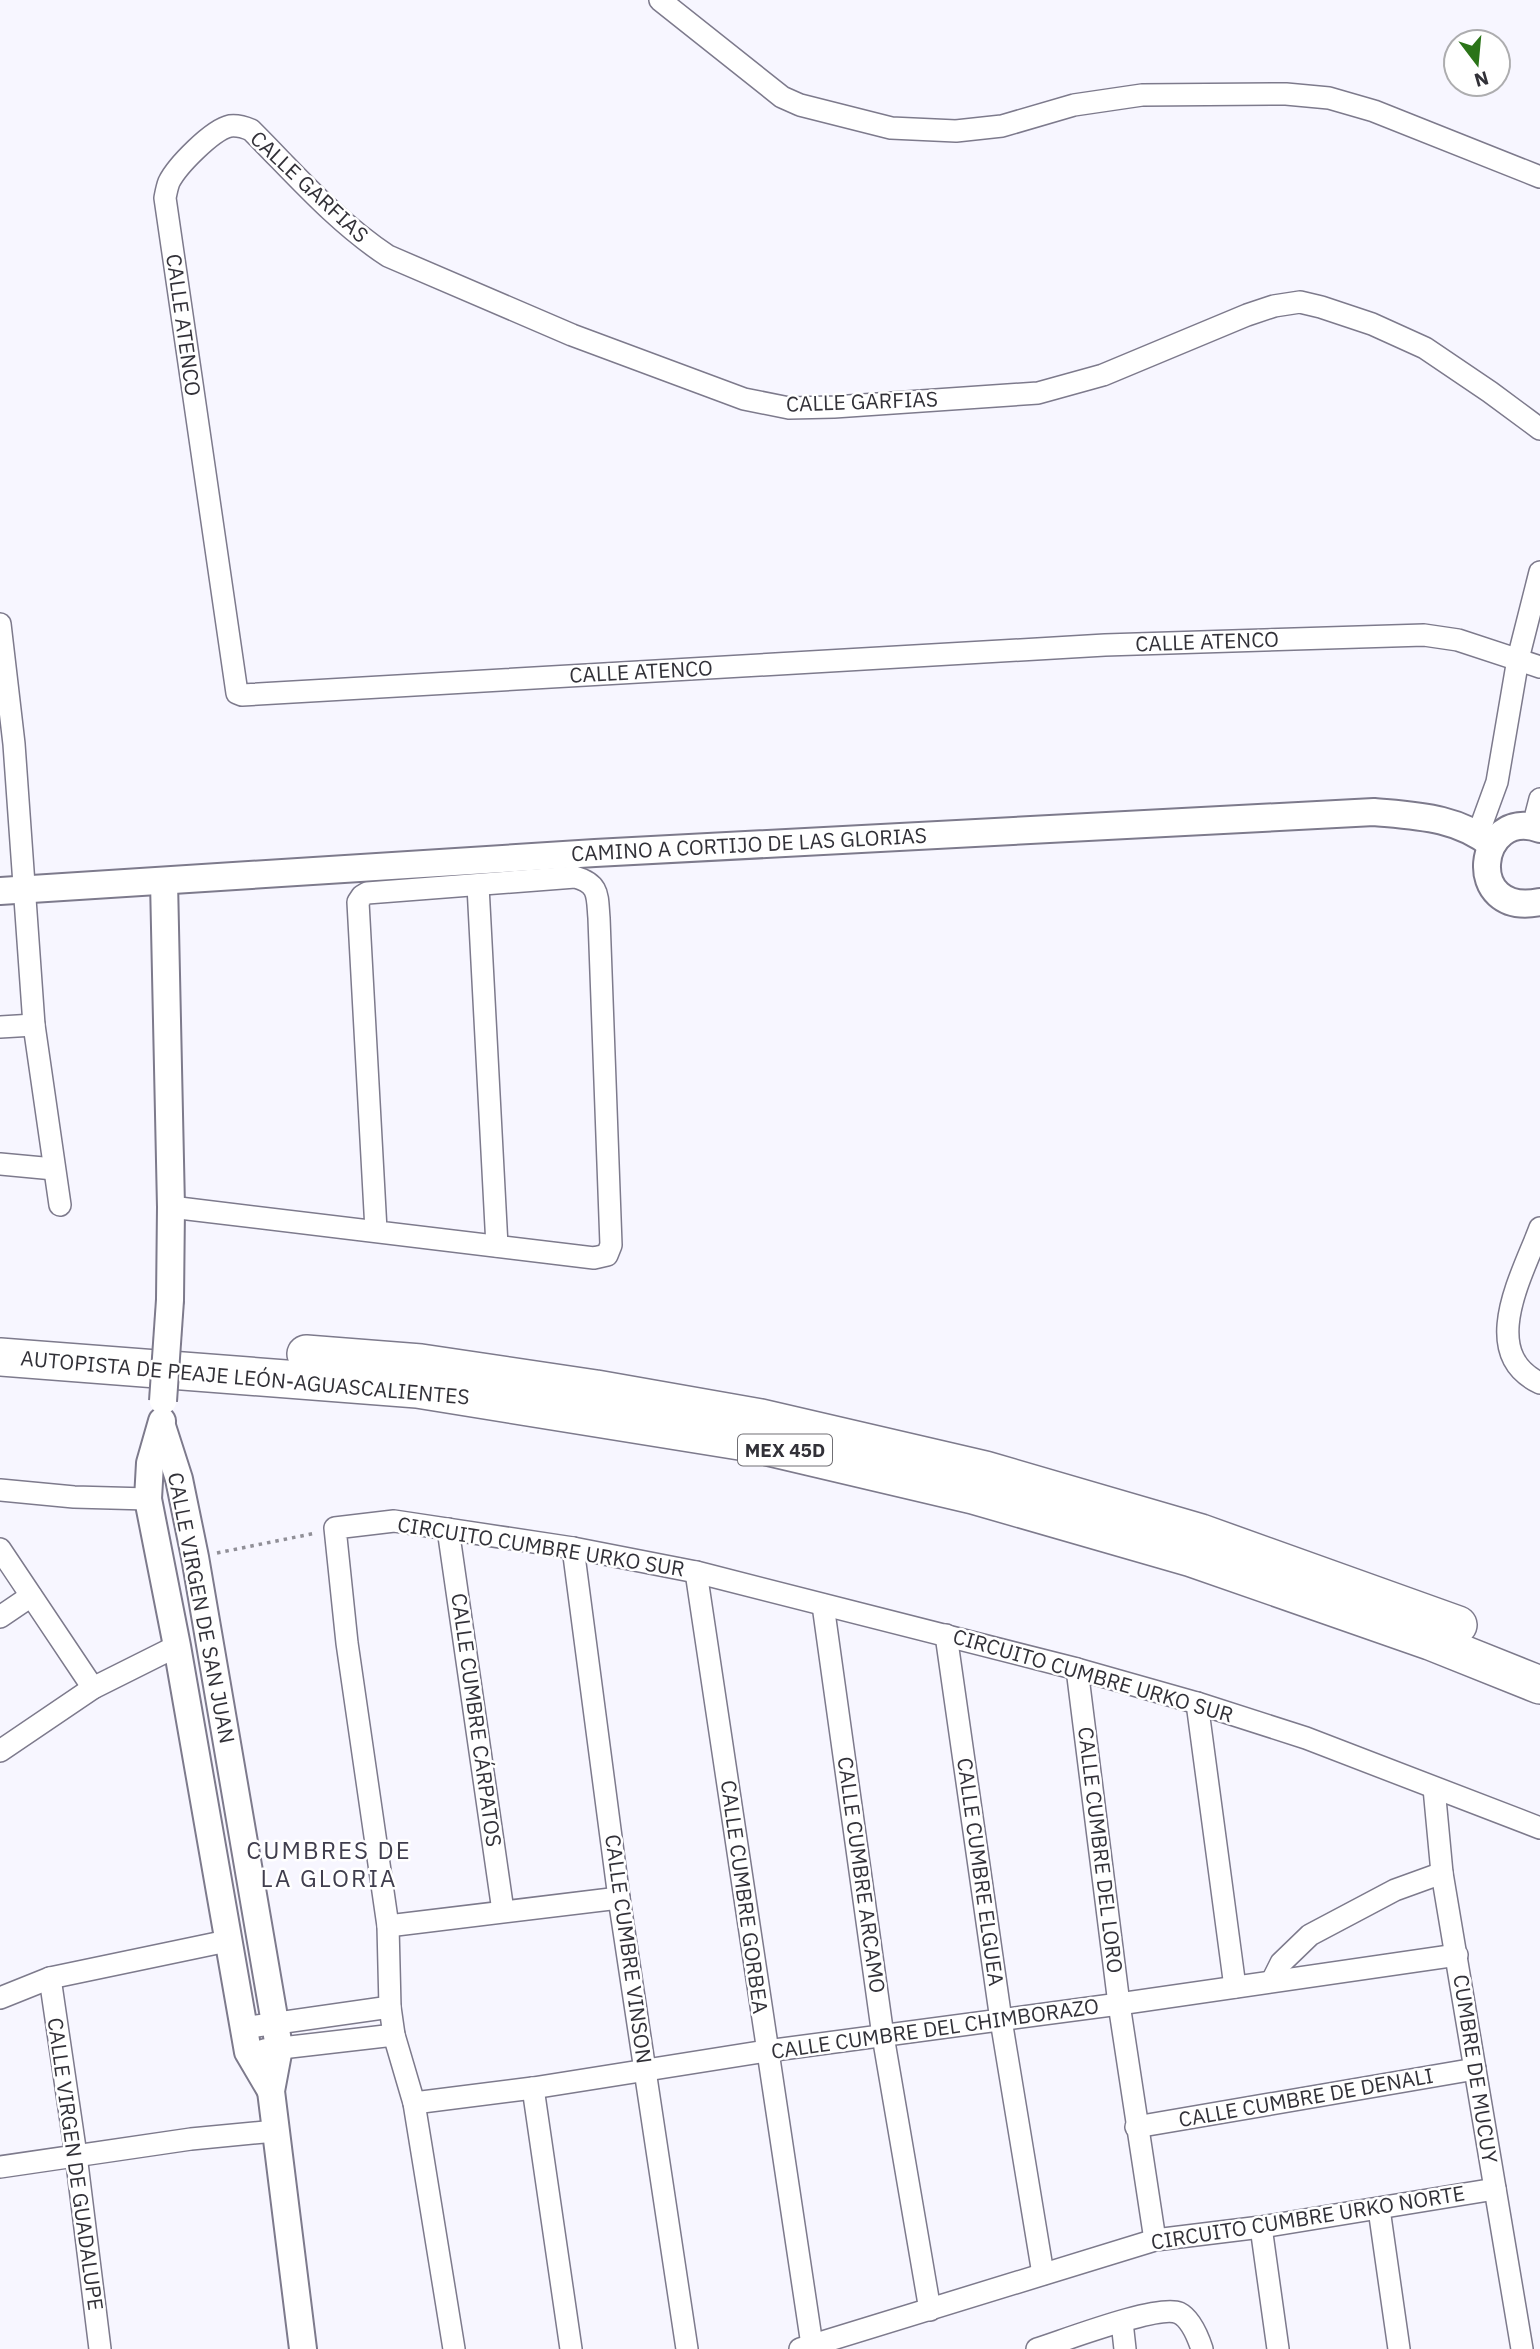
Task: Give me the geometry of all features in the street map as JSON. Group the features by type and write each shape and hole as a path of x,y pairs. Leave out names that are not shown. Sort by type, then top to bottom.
{"highway":[{"name":"MEX 45D","path":"0,1332 421,1363 596,1389 761,1419 985,1470 1200,1532 1438,1617 1540,1658"},
{"name":"AUTOPISTA DE PEAJE LEÓN-AGUASCALIENTES","path":"0,1357 417,1389 752,1443 973,1495 1192,1558 1430,1641 1540,1685"}],"street":[{"path":"660,0 782,97 800,105 891,128 956,131 1002,126 1074,105 1142,95 1286,94 1329,98 1374,111 1540,177"},
{"name":"CALLE GARFIAS","path":"165,198 168,184 174,174 212,135 231,126 242,126 251,130 364,240 388,256 572,335 744,399 789,408 1038,393 1103,375 1247,315 1274,306 1300,302 1372,324 1425,348 1540,429"},
{"name":"CALLE ATENCO","path":"165,198 237,693 1105,645 1424,635 1458,640 1540,667"},
{"path":"1540,572 1518,659 1485,839 1486,872 1491,885 1500,896 1526,905 1540,902"},
{"path":"0,624 12,891 60,1205"},
{"path":"1485,839 1521,826 1537,828 1540,799"},
{"name":"CAMINO A CORTIJO DE LAS GLORIAS","path":"12,891 609,852 1374,812 1427,817 1456,824 1485,839"},
{"path":"171,1206 594,1258 607,1255 611,1245 599,918 597,891 588,881 575,877 367,893 358,902 376,1230"},
{"path":"162,1414 170,1300 171,1206 164,881"},
{"path":"478,886 497,1246"},
{"path":"0,1027 34,1025"},
{"path":"0,1164 54,1169"},
{"path":"1540,1228 1510,1310 1506,1334 1512,1357 1532,1379 1540,1383"},
{"name":"CALLE VIRGEN DE SAN JUAN","path":"162,1414 150,1463 148,1499 177,1646 246,2040 271,2091"},
{"name":"CALLE VIRGEN DE SAN JUAN","path":"162,1414 195,1557 277,2036 271,2091 303,2349"},
{"path":"0,1490 74,1497 148,1499"},
{"name":"CIRCUITO CUMBRE URKO SUR","path":"335,1528 394,1521 573,1548 696,1572 1077,1669 1197,1703 1307,1738 1540,1828"},
{"path":"335,1528 347,1643 388,1926 390,2007 394,2035 414,2103 454,2349"},
{"name":"CALLE CUMBRE CÁRPATOS","path":"449,1529 503,1910"},
{"name":"CALLE CUMBRE VINSON","path":"573,1548 619,1898 687,2349"},
{"path":"0,1549 93,1688"},
{"name":"CALLE CUMBRE GORBEA","path":"696,1572 767,2051 806,2347"},
{"path":"0,1617 31,1596"},
{"name":"CALLE CUMBRE ARCAMO","path":"823,1605 883,2036 930,2310"},
{"name":"CALLE CUMBRE ELGUEA","path":"946,1635 1002,2020 1043,2274"},
{"path":"0,1751 93,1688 177,1646"},
{"name":"CALLE CUMBRE DEL LORO","path":"1077,1669 1119,2004 1155,2240"},
{"path":"1197,1703 1235,1987"},
{"name":"CUMBRE DE MUCUY","path":"1434,1788 1442,1873 1522,2349"},
{"path":"1272,1981 1281,1963 1310,1934 1395,1890 1442,1873"},
{"path":"388,1926 619,1898"},
{"path":"0,1998 50,1978 227,1941"},
{"name":"CALLE CUMBRE DEL CHIMBORAZO","path":"414,2103 1457,1955"},
{"name":"CALLE VIRGEN DE GUADALUPE","path":"50,1978 76,2155 100,2349"},
{"path":"277,2036 390,2007"},
{"path":"246,2040 277,2036 394,2035"},
{"name":"CALLE CUMBRE DE DENALI","path":"1136,2127 1475,2069"},
{"path":"533,2088 571,2349"},
{"path":"0,2167 191,2139 275,2131"},
{"name":"CIRCUITO CUMBRE URKO NORTE","path":"806,2347 1155,2240 1261,2227 1495,2189"},
{"path":"1379,2209 1399,2349"},
{"path":"1261,2227 1278,2349"},
{"path":"1037,2349 1166,2311 1181,2314 1196,2332 1202,2349"},
{"path":"1122,2322 1125,2349"}],"path":[{"path":"195,1557 335,1528"}],"district":[{"name":"CUMBRES DE LA GLORIA","path":"329,1865"}]}
